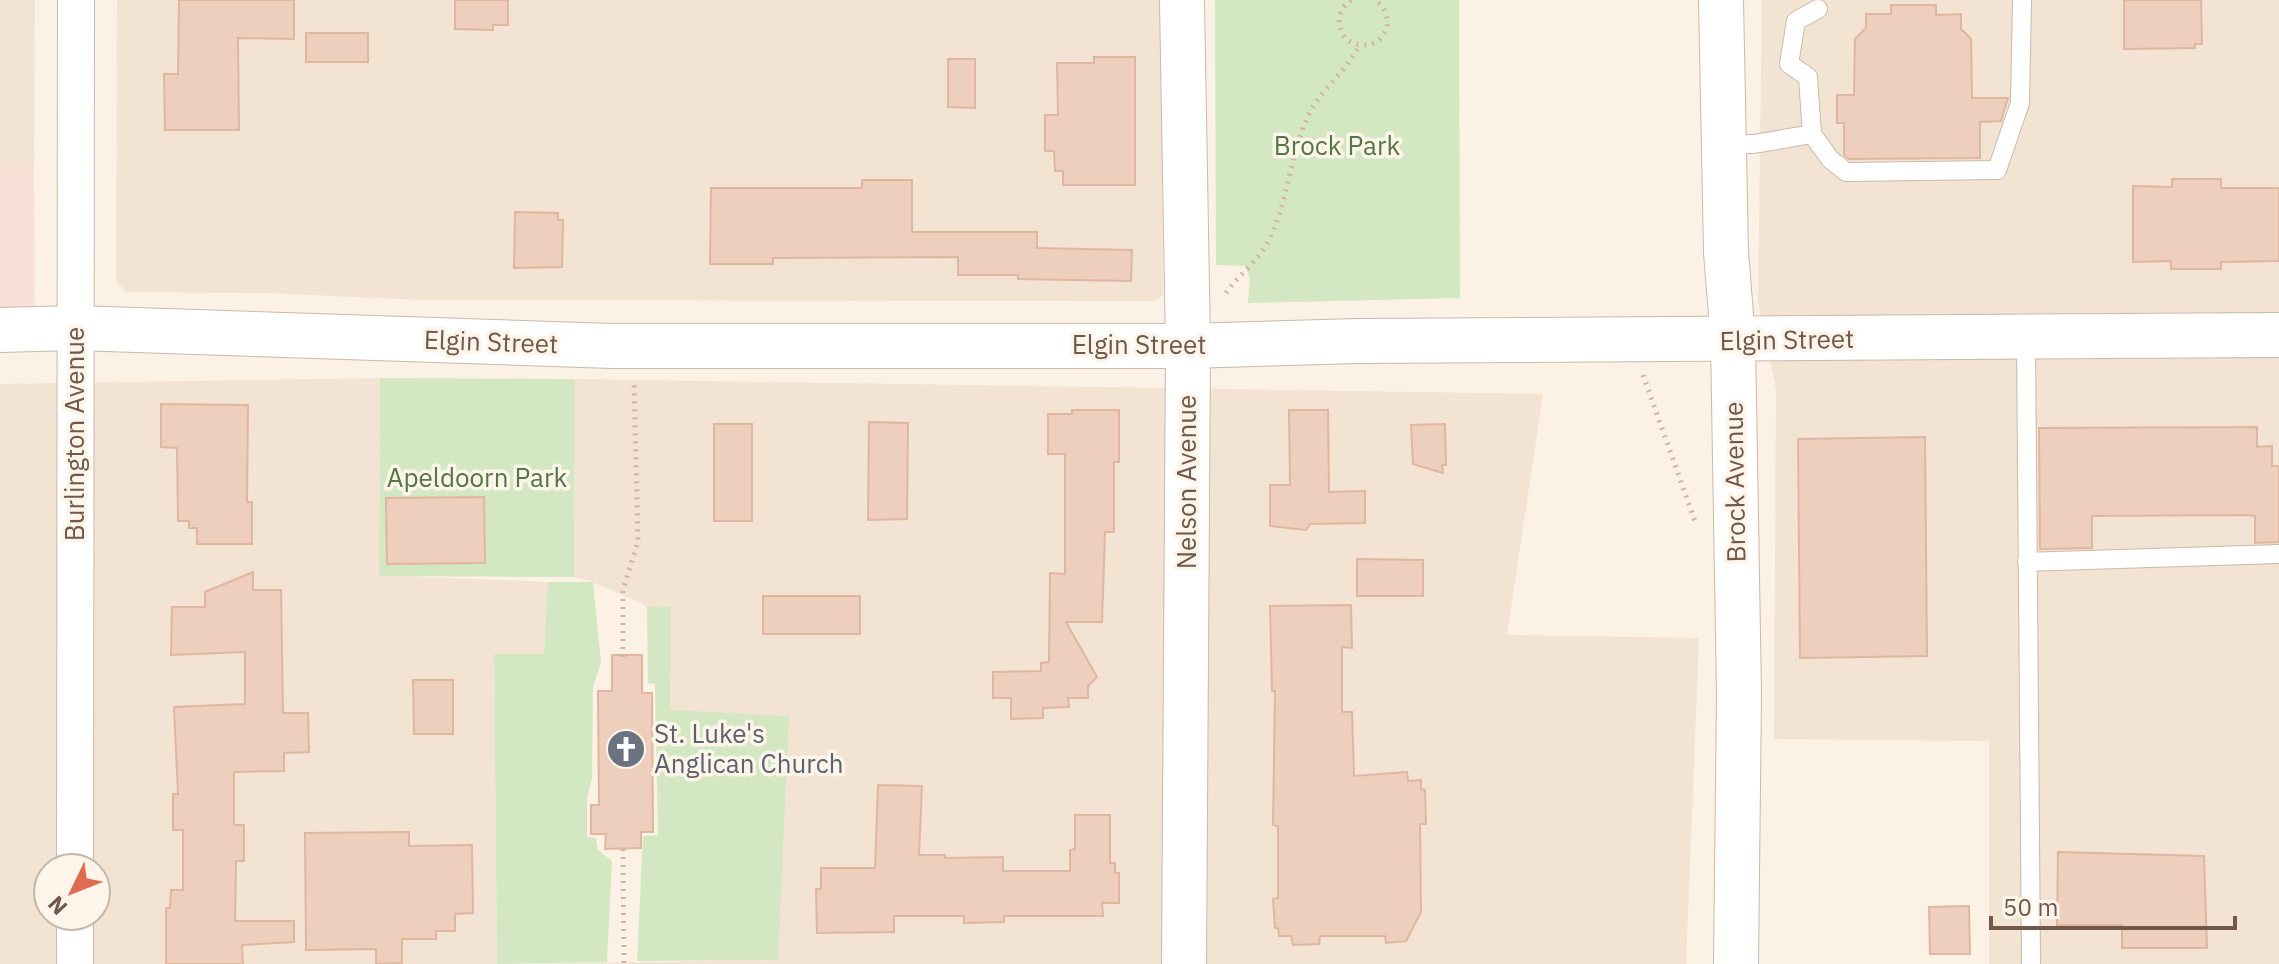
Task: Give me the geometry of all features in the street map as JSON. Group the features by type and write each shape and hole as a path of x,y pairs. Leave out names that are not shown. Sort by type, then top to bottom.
{"street":[{"name":"Burlington Avenue","path":"75,852 76,0"},
{"name":"Nelson Avenue","path":"1182,0 1188,346 1184,964"},
{"name":"Brock Avenue","path":"1721,0 1726,252 1733,340 1739,694 1736,964"},
{"name":"Elgin Street","path":"0,330 76,328 633,345 1188,346 1358,341 2279,335"},
{"path":"75,932 75,964"}],"lane":[{"path":"1818,9 1796,21 1789,64 1808,77 1812,134 1830,159 1846,172 1997,170 2020,103 2022,0"},
{"path":"1723,145 1754,144 1812,134"},
{"path":"2026,337 2031,964"},
{"path":"2027,562 2279,554"}],"path":[{"path":"1347,1 1340,13 1341,32 1346,39 1359,46 1373,44 1384,34 1387,16 1376,0"},
{"path":"1222,299 1258,259 1269,240 1307,118 1319,96 1350,64 1359,46"},
{"path":"1630,341 1684,484 1697,528"},
{"path":"623,657 623,589 638,542 633,345"},
{"path":"623,849 624,964"}],"shaded area":[{"path":"0,0 35,0 34,169 0,169"},
{"path":"117,0 1162,0 1163,294 1156,301 422,300 266,293 126,292 116,281"},
{"path":"1762,0 2279,0 2279,964 1989,964 1989,741 1774,739 1776,389 1758,302"},
{"path":"0,169 34,169 35,308 0,307"},
{"path":"380,378 379,575 548,582 544,654 494,654 497,964 0,964 0,384"},
{"path":"575,379 1543,394 1507,635 1699,638 1686,964 517,964 778,960 670,710 671,607 647,606 574,577"}],"green space":[{"name":"Brock Park","path":"1215,0 1459,0 1460,298 1248,303 1250,278 1245,266 1216,265"},
{"name":"Apeldoorn Park","path":"380,378 575,379 574,577 379,576"},
{"path":"548,582 593,582 601,663 593,687 592,777 587,798 587,837 596,838 598,850 612,861 607,962 497,964 494,654 544,654"},
{"path":"647,606 671,607 670,710 789,716 778,960 637,961 643,836 658,835 655,684 648,683"}],"building":[{"path":"179,0 294,0 294,39 238,38 239,130 165,130 164,74 178,74"},
{"path":"455,0 508,0 508,25 493,25 493,30 455,29"},
{"path":"2124,0 2201,0 2202,44 2195,44 2195,48 2124,49"},
{"path":"1891,5 1936,5 1936,15 1961,14 1961,29 1971,39 1972,98 2008,98 2001,121 1980,122 1980,158 1849,159 1844,155 1844,123 1837,123 1837,95 1854,95 1855,39 1866,28 1866,14 1891,14"},
{"path":"306,33 368,33 368,62 306,62"},
{"path":"1094,57 1135,57 1135,185 1063,185 1063,171 1055,171 1054,151 1045,151 1045,115 1058,115 1057,63 1094,63"},
{"path":"948,59 975,59 975,108 948,107"},
{"path":"2172,179 2221,179 2221,188 2279,188 2279,261 2221,262 2221,269 2171,269 2171,261 2133,262 2133,186 2172,187"},
{"path":"862,180 912,180 912,232 1037,232 1037,248 1132,250 1131,281 958,275 958,257 773,258 773,264 710,264 711,188 862,188"},
{"path":"515,212 558,213 558,220 563,220 562,267 514,268"},
{"path":"161,404 248,405 247,502 252,502 252,544 197,544 197,528 189,528 189,521 178,521 177,448 161,447"},
{"path":"1072,410 1119,410 1119,462 1114,462 1114,532 1105,532 1102,622 1066,622 1097,677 1088,686 1088,698 1068,698 1069,707 1043,708 1043,718 1011,719 1011,698 993,698 993,672 1041,671 1041,663 1049,662 1050,573 1065,574 1065,454 1048,454 1048,414 1072,414"},
{"path":"1289,410 1328,410 1329,492 1365,491 1365,523 1310,524 1306,530 1270,526 1270,485 1290,485"},
{"path":"869,422 908,423 907,519 868,520"},
{"path":"714,424 752,424 752,521 714,521"},
{"path":"1445,424 1446,465 1442,465 1443,473 1413,464 1411,425"},
{"path":"2257,427 2257,447 2272,446 2272,466 2279,466 2279,542 2255,543 2255,516 2092,516 2092,548 2040,549 2039,428"},
{"path":"1925,437 1927,656 1800,658 1798,439"},
{"path":"484,497 485,563 387,564 386,498"},
{"path":"1357,559 1423,560 1423,596 1357,596"},
{"path":"253,572 253,590 281,590 283,713 308,713 309,752 284,753 284,771 234,772 234,825 244,825 244,861 236,861 235,921 294,921 294,942 242,945 243,964 166,964 166,908 170,908 171,890 183,890 183,830 173,830 173,794 178,794 174,707 245,704 245,652 171,655 172,607 205,607 205,592"},
{"path":"763,596 860,596 860,634 763,634"},
{"path":"1351,605 1352,648 1342,647 1342,712 1352,712 1354,776 1407,772 1408,781 1421,780 1421,789 1425,790 1426,824 1420,824 1421,912 1406,941 1386,943 1385,936 1320,936 1319,944 1293,945 1291,936 1279,936 1278,928 1275,928 1273,899 1278,898 1278,826 1273,825 1275,691 1272,691 1270,606"},
{"name":"St. Luke's Anglican Church","path":"612,655 642,655 642,693 652,693 653,832 641,832 641,848 605,849 606,834 591,834 591,805 599,805 598,691 612,691"},
{"path":"413,680 453,680 453,734 414,734"},
{"path":"878,785 922,786 919,855 1003,857 1003,871 1070,871 1070,850 1075,849 1075,815 1110,815 1110,863 1115,863 1115,873 1119,873 1119,903 1102,903 1103,916 1004,916 1004,922 964,923 964,916 894,916 894,932 817,933 816,889 821,889 821,868 875,868"},
{"path":"409,832 409,846 472,845 473,913 455,914 455,931 436,931 436,939 402,939 402,963 376,964 376,949 306,950 305,833"},
{"path":"2058,852 2204,856 2207,948 2122,948 2122,925 2057,925"},
{"path":"1969,906 1970,954 1930,954 1929,907"}],"place":[{"name":"St. Luke's Anglican Church","path":"626,749"}]}
